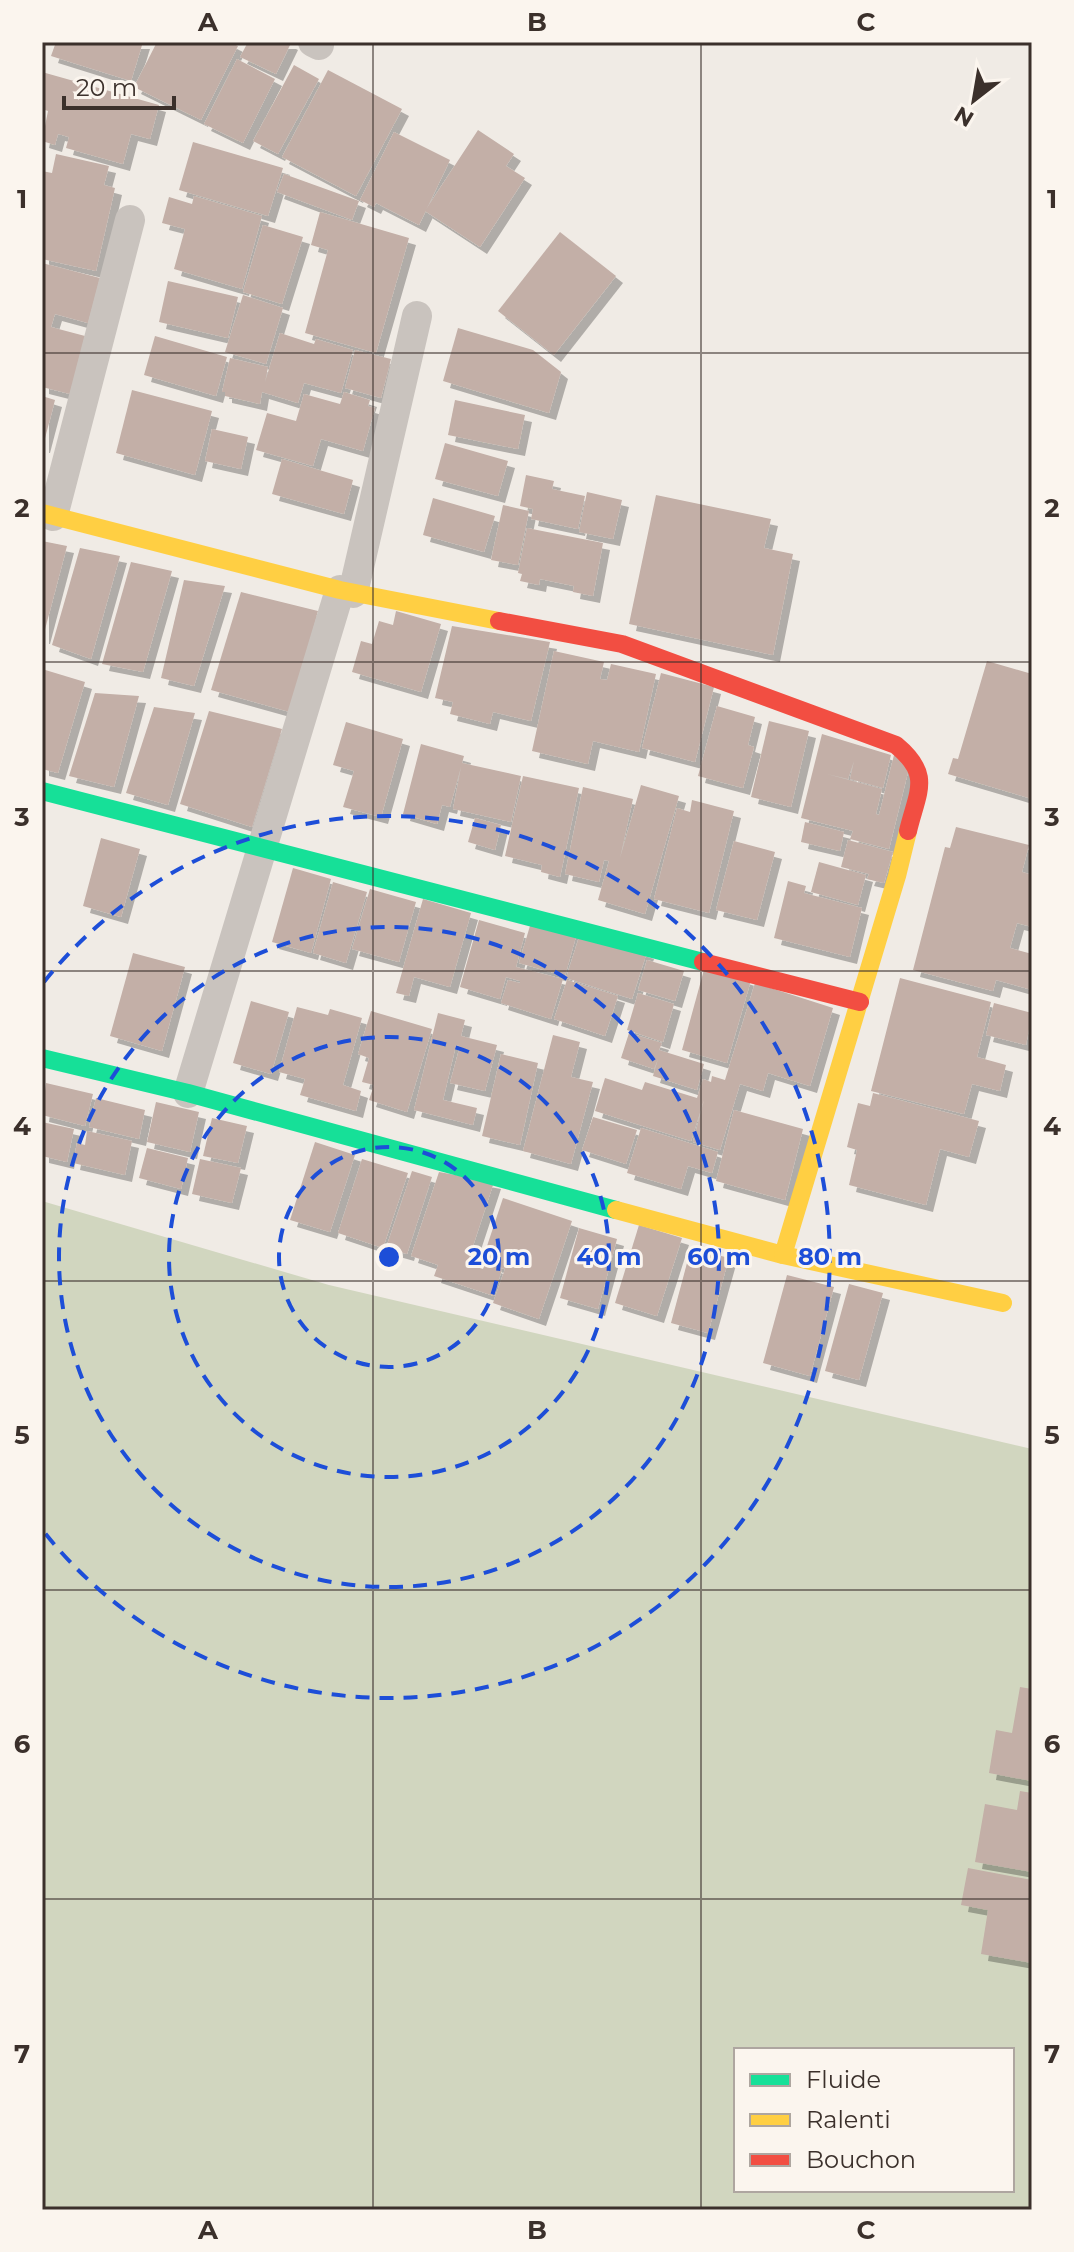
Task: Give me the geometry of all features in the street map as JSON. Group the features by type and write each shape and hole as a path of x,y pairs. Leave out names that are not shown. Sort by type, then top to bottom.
{"street":[{"path":"130,220 48,515 347,591 622,644 896,745 914,760 921,777 897,876 783,1255"},
{"path":"188,1093 262,847 347,591 417,316"},
{"path":"42,791 860,1002"},
{"path":"42,1058 188,1093 783,1255 1003,1303"}],"green space":[{"path":"42,1201 329,1285 1032,1449 1032,2210 42,2210"}],"building":[{"path":"56,42 143,42 131,81 51,56"},
{"path":"157,42 230,42 238,46 201,120 134,87"},
{"path":"248,42 291,43 276,74 240,57"},
{"path":"237,59 275,79 243,143 204,124"},
{"path":"294,65 319,79 278,154 253,141"},
{"path":"328,70 402,109 356,196 282,157"},
{"path":"42,72 159,105 150,139 131,134 123,164 66,148 69,137 58,134 55,145 42,141 48,111 42,109"},
{"path":"478,130 514,154 506,166 525,178 480,247 425,211"},
{"path":"394,132 450,160 419,225 376,203 374,207 360,200"},
{"path":"193,142 283,168 268,216 179,190"},
{"path":"56,154 109,166 104,185 115,188 96,271 42,259 42,171 52,173"},
{"path":"284,174 359,201 352,220 277,192"},
{"path":"194,196 262,216 242,289 174,269 185,229 162,223 169,197 192,204"},
{"path":"320,212 409,238 376,353 305,333 328,250 311,245"},
{"path":"263,225 303,237 282,304 243,292"},
{"path":"560,232 616,276 554,355 498,311"},
{"path":"42,263 100,278 88,323 55,314 51,327 85,336 70,394 42,387"},
{"path":"168,281 238,297 228,338 159,322"},
{"path":"243,295 283,308 266,364 225,352"},
{"path":"458,328 533,350 561,372 549,413 443,381"},
{"path":"280,333 314,344 316,339 353,350 341,393 304,383 298,403 262,392 260,404 225,396 222,392 230,358 268,367 265,382"},
{"path":"155,336 227,357 216,396 144,375"},
{"path":"355,350 391,359 381,398 345,388"},
{"path":"132,390 212,411 195,475 116,453"},
{"path":"344,392 370,400 368,406 375,408 363,451 321,439 313,466 256,450 267,413 296,421 304,394 340,404"},
{"path":"42,396 55,400 43,446 42,446"},
{"path":"455,400 525,415 518,449 448,435"},
{"path":"212,429 248,437 241,469 205,461"},
{"path":"445,443 508,461 498,496 435,479"},
{"path":"282,459 353,480 344,514 272,494"},
{"path":"526,475 554,481 552,489 585,496 578,529 531,519 533,509 520,506"},
{"path":"587,492 622,500 613,539 579,532"},
{"path":"656,495 771,519 764,548 793,554 773,655 629,624"},
{"path":"433,498 495,516 484,552 423,535"},
{"path":"503,505 529,511 518,565 491,560"},
{"path":"527,528 603,543 593,596 573,592 574,586 540,579 539,585 520,581 522,574 518,573"},
{"path":"42,541 67,546 43,637 42,637"},
{"path":"80,548 120,556 91,659 52,645"},
{"path":"131,562 172,571 143,672 102,664"},
{"path":"184,580 225,586 194,686 161,678"},
{"path":"241,592 318,611 290,712 211,690"},
{"path":"396,611 441,624 421,692 352,672 361,641 372,644 379,621 393,625"},
{"path":"452,626 550,642 531,721 493,712 490,724 450,714 453,702 435,698"},
{"path":"554,651 604,662 600,679 607,680 611,664 656,674 639,752 593,741 588,764 532,751"},
{"path":"987,661 1032,674 1032,799 948,774 953,758 958,759"},
{"path":"42,669 85,682 58,773 42,769"},
{"path":"661,673 714,687 695,762 642,748"},
{"path":"95,693 139,696 114,787 69,776"},
{"path":"717,706 755,717 748,745 754,747 743,788 698,776"},
{"path":"154,707 195,713 168,805 126,793"},
{"path":"209,711 282,729 252,827 180,804"},
{"path":"769,721 809,731 791,807 751,797"},
{"path":"346,722 403,739 381,817 343,807 354,771 333,765"},
{"path":"822,734 891,755 883,788 850,779 854,761 848,779 827,774 882,789 876,814 879,815 894,755 911,760 889,849 850,839 853,831 801,818"},
{"path":"421,744 464,756 462,763 521,776 511,822 453,809 461,767 450,807 442,805 437,824 403,814"},
{"path":"523,776 579,788 560,877 541,872 542,865 505,856"},
{"path":"641,785 679,796 645,914 598,900 609,861 604,860 599,882 565,874 583,787 633,799 620,858"},
{"path":"692,800 734,811 709,913 654,899 677,808 690,812"},
{"path":"475,818 501,825 495,850 468,842"},
{"path":"805,822 844,832 840,851 801,842"},
{"path":"956,827 1029,845 1022,872 1032,875 1032,927 1017,923 1010,948 1032,954 1032,990 996,980 993,991 913,970 945,847 950,848"},
{"path":"101,838 140,849 121,917 83,906"},
{"path":"848,840 893,852 884,883 867,879 869,874 841,867"},
{"path":"734,841 775,852 757,920 716,910"},
{"path":"819,862 866,875 858,905 811,892"},
{"path":"293,868 331,879 311,953 272,942"},
{"path":"788,881 806,886 804,893 862,908 850,957 774,938"},
{"path":"333,882 367,892 346,963 313,953"},
{"path":"370,889 416,902 399,962 352,949"},
{"path":"423,899 471,913 450,987 414,977 409,996 396,993"},
{"path":"532,919 577,933 565,976 519,963"},
{"path":"479,920 525,933 516,967 563,979 551,1019 501,1003 508,980 520,981 506,977 500,999 460,987"},
{"path":"581,931 647,952 632,999 566,978"},
{"path":"133,953 185,967 162,1051 110,1036"},
{"path":"647,960 684,971 675,1001 638,990"},
{"path":"705,966 751,980 727,1063 682,1050"},
{"path":"900,978 991,1002 977,1057 1006,1065 1000,1091 972,1084 964,1114 871,1091"},
{"path":"567,980 618,996 605,1036 554,1019"},
{"path":"755,983 833,1008 810,1086 768,1073 763,1091 740,1084 720,1150 693,1142 704,1100 691,1141 595,1111 605,1078 642,1090 645,1082 697,1098 703,1079 711,1082 712,1076 725,1080"},
{"path":"638,993 674,1004 663,1042 627,1030"},
{"path":"251,1001 289,1012 271,1074 233,1063"},
{"path":"994,1003 1032,1013 1026,1045 986,1035"},
{"path":"297,1007 328,1015 330,1009 362,1018 343,1085 361,1091 356,1111 300,1095 305,1079 279,1072"},
{"path":"371,1011 432,1029 407,1112 369,1100 374,1085 362,1082 369,1058 358,1054"},
{"path":"438,1013 465,1020 461,1036 497,1045 485,1091 450,1083 460,1046 456,1045 443,1100 477,1108 473,1125 414,1110"},
{"path":"629,1033 662,1043 659,1050 704,1064 697,1090 653,1076 658,1059 654,1069 621,1058"},
{"path":"553,1035 580,1042 571,1077 593,1082 571,1164 523,1151"},
{"path":"501,1054 538,1063 520,1145 482,1136"},
{"path":"46,1083 93,1094 85,1126 42,1115"},
{"path":"873,1093 979,1121 969,1157 940,1149 926,1205 849,1185 857,1150 847,1147 858,1103 870,1106"},
{"path":"96,1098 145,1110 139,1139 89,1127"},
{"path":"156,1102 199,1112 190,1152 147,1142"},
{"path":"734,1110 803,1129 785,1200 716,1181"},
{"path":"593,1117 637,1130 626,1164 582,1150"},
{"path":"212,1118 247,1126 238,1163 203,1156"},
{"path":"42,1122 74,1129 67,1162 42,1156"},
{"path":"641,1128 718,1152 712,1173 688,1166 681,1189 627,1173"},
{"path":"87,1131 132,1141 125,1175 73,1163 77,1143 85,1145"},
{"path":"315,1142 355,1155 330,1232 290,1220"},
{"path":"147,1148 188,1158 181,1189 139,1178"},
{"path":"200,1159 241,1168 232,1203 192,1194"},
{"path":"362,1159 408,1173 383,1248 338,1233"},
{"path":"412,1171 432,1177 407,1254 386,1248"},
{"path":"439,1172 494,1182 467,1264 483,1269 485,1263 502,1269 494,1296 434,1276 438,1265 411,1256"},
{"path":"503,1198 572,1221 539,1319 493,1303 505,1269 482,1261"},
{"path":"639,1225 682,1238 657,1316 615,1303"},
{"path":"579,1228 617,1239 598,1309 560,1298"},
{"path":"691,1248 729,1258 708,1333 671,1323"},
{"path":"787,1275 834,1287 810,1376 763,1363"},
{"path":"849,1284 883,1293 859,1380 825,1371"},
{"path":"1020,1687 1032,1689 1032,1781 989,1773 996,1730 1012,1733"},
{"path":"1020,1791 1032,1793 1032,1872 975,1862 985,1804 1017,1810"},
{"path":"968,1868 1032,1880 1032,1963 981,1954 988,1910 961,1905"}],"traffic: fast":[{"path":"42,791 703,962"},
{"path":"42,1058 188,1093 616,1210"}],"traffic: slow":[{"path":"42,513 340,590 499,621"},
{"path":"783,1255 908,831"},
{"path":"616,1210 783,1255 1003,1303"}],"traffic: jam":[{"path":"499,621 622,644 896,745 914,765 918,775 918,794 908,831"},
{"path":"703,962 860,1002"}]}
